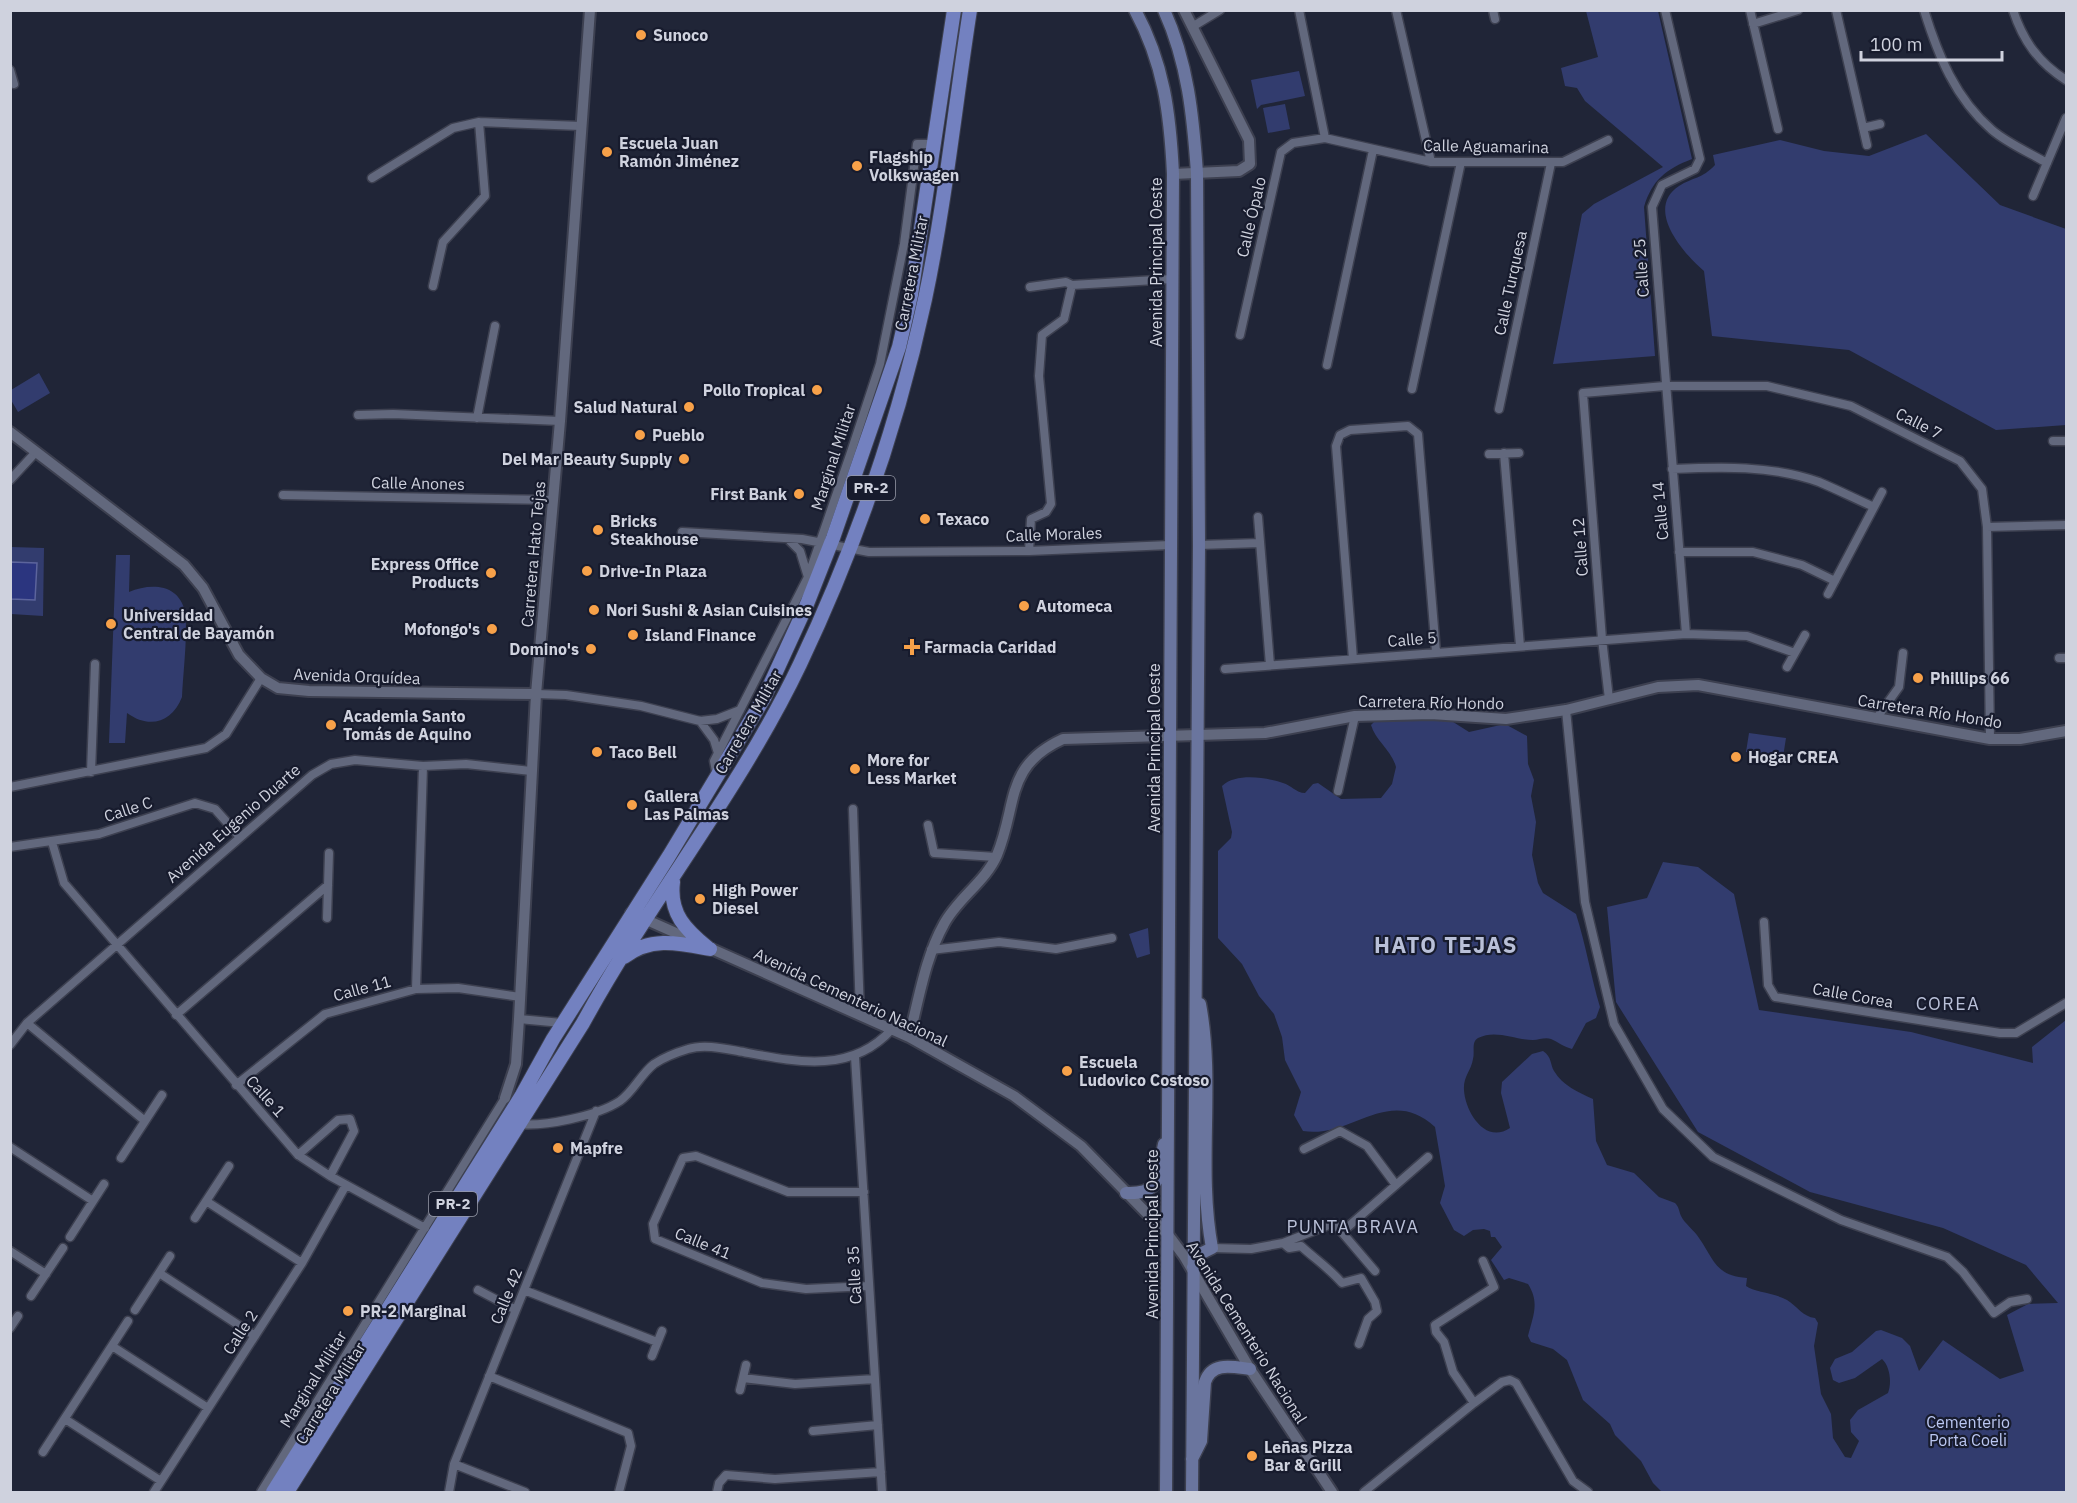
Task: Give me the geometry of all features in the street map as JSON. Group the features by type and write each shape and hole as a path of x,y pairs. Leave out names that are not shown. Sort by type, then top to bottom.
{"main road":[{"name":"Carretera Militar","path":"273,1492 522,1095 562,1023 764,698 807,604 826,543 899,347 911,296 954,10"},
{"name":"Carretera Militar","path":"287,1492 583,1023 616,963 674,878 776,710 800,664 851,549 900,403 925,298 970,10"},
{"name":"Avenida Principal Oeste","path":"1135,10 1156,54 1164,88 1170,122 1173,174 1170,545 1172,735 1170,1117 1166,1492"},
{"path":"1164,10 1185,69 1194,117 1197,173 1199,545 1192,1492"},
{"path":"674,878 671,896 675,912 685,929 710,949"},
{"path":"616,963 633,950 654,942 670,942 710,949"},
{"path":"1192,1268 1202,1253 1212,1248 1205,1198 1206,1055 1203,1020 1195,978"},
{"path":"1126,1193 1149,1191 1157,1182 1170,1117"},
{"path":"1192,1460 1201,1441 1204,1382 1208,1373 1217,1367 1250,1369"}],"street":[{"name":"Carretera Hato Tejas","path":"505,1098 516,1064 536,694 560,421 590,10"},
{"path":"1173,174 1239,171 1250,164 1251,154 1249,141 1184,10"},
{"path":"1192,27 1220,10"},
{"path":"1299,10 1325,138"},
{"path":"1396,10 1431,162"},
{"name":"Calle 25","path":"1665,10 1700,159 1695,169 1662,185 1652,207 1665,386"},
{"path":"1750,10 1778,129"},
{"path":"1754,24 1798,10"},
{"path":"1836,10 1867,145"},
{"path":"1924,10 1938,54 1962,98 1993,131 2047,163"},
{"path":"2013,10 2018,27 2032,51 2049,69 2067,80"},
{"path":"10,70 14,84"},
{"path":"2033,196 2067,118"},
{"path":"372,178 453,128 479,122 581,126"},
{"path":"433,286 443,242 485,196 479,122"},
{"path":"1863,129 1880,124"},
{"name":"Calle Aguamarina","path":"1325,138 1431,162 1563,162 1608,141"},
{"name":"Calle Ópalo","path":"1240,335 1281,153 1293,143 1325,138"},
{"path":"1327,365 1373,150"},
{"path":"1412,389 1461,162"},
{"name":"Calle Turquesa","path":"1499,409 1551,163"},
{"path":"1030,287 1066,282 1072,285 1172,279"},
{"path":"1029,551 1030,519 1046,512 1051,504 1038,376 1042,335 1064,319 1072,285"},
{"path":"477,418 495,326"},
{"name":"Calle 7","path":"1583,393 1665,386 1767,386 1851,406 1960,460 1982,489 1987,527 1990,739"},
{"name":"Calle 14","path":"1665,386 1686,634"},
{"name":"Calle 12","path":"1583,393 1602,639 1609,699"},
{"path":"358,415 560,421"},
{"path":"1353,658 1336,446 1340,435 1350,430 1407,426 1418,434 1436,652"},
{"name":"Avenida Orquídea","path":"10,432 184,565 203,588 239,655 261,678 278,688 309,691 566,694 640,706 700,721"},
{"path":"2054,441 2067,441"},
{"path":"10,480 35,453"},
{"path":"1504,453 1520,646"},
{"path":"1490,454 1519,453"},
{"path":"1672,469 1731,466 1784,474 1817,482 1874,507"},
{"path":"1828,594 1882,492"},
{"name":"Calle Anones","path":"283,495 553,500"},
{"path":"1258,517 1270,665"},
{"path":"1987,527 2067,525"},
{"name":"Calle Morales","path":"682,532 789,539 826,543 869,552 1029,551 1170,545"},
{"path":"789,539 800,551 808,577"},
{"path":"717,776 714,761 826,543"},
{"path":"1199,545 1260,543"},
{"path":"1679,552 1753,552 1802,565 1835,581"},
{"name":"Calle 5","path":"1225,669 1686,634 1748,636 1795,653"},
{"path":"1787,667 1805,635"},
{"path":"1876,719 1899,687 1903,653"},
{"path":"91,772 95,664"},
{"path":"10,787 91,772 215,744 226,734 261,678"},
{"name":"Carretera Río Hondo","path":"909,1037 931,950 944,922 996,857 1021,772 1042,749 1063,739 1265,733 1355,716 1431,714 1506,719 1566,710 1658,687 1698,685 1990,739 2020,739 2067,730"},
{"path":"718,753 714,740 700,721 740,710"},
{"path":"1566,710 1585,902 1614,1024 1663,1109 1713,1157 1841,1220 1947,1257 1963,1272 1994,1313 2010,1302 2027,1299"},
{"path":"1338,791 1355,716"},
{"name":"Avenida Eugenio Duarte","path":"10,1045 27,1023 115,945 312,775 332,764 355,760 423,766 466,764 531,771"},
{"path":"416,989 423,766"},
{"path":"10,783 20,785"},
{"name":"Calle C","path":"10,847 99,834 195,803 215,809 240,837"},
{"path":"853,809 860,1014"},
{"path":"928,825 934,853 996,857"},
{"name":"Calle 1","path":"52,842 64,883 298,1155 330,1176 425,1228"},
{"path":"327,918 329,853"},
{"path":"176,1015 328,885"},
{"name":"Avenida Cementerio Nacional","path":"631,914 909,1037 1014,1096 1081,1146 1169,1236 1192,1268 1250,1369 1332,1492"},
{"name":"Calle Corea","path":"1764,922 1768,985 1775,997 2000,1033 2016,1033 2067,1003"},
{"path":"931,950 999,942 1056,949 1112,939"},
{"name":"Calle 11","path":"236,1085 325,1014 416,989 458,988 520,997"},
{"path":"519,1019 562,1023"},
{"path":"27,1023 145,1121"},
{"path":"518,1124 534,1126 596,1111 620,1101 654,1064 689,1048 715,1047 803,1063 855,1057 879,1044 892,1029"},
{"name":"Calle 35","path":"855,1057 882,1492"},
{"path":"121,1158 162,1095"},
{"name":"Marginal Militar","path":"261,1492 505,1098"},
{"name":"Calle 42","path":"449,1492 454,1464 596,1111"},
{"path":"298,1155 338,1120 350,1119 354,1131 330,1176"},
{"path":"1304,1149 1340,1131 1367,1146 1396,1185"},
{"path":"10,1148 93,1201"},
{"name":"Calle 41","path":"864,1192 788,1192 696,1156 683,1158 653,1224 655,1239 762,1283 806,1289 869,1286"},
{"path":"1342,1232 1428,1157"},
{"path":"195,1218 229,1166"},
{"path":"70,1237 104,1184"},
{"name":"Calle 2","path":"154,1492 302,1263 346,1185"},
{"path":"206,1201 302,1263"},
{"path":"1212,1248 1251,1249 1282,1243 1334,1223 1375,1271"},
{"path":"1282,1243 1289,1248 1301,1246 1318,1262 1328,1267 1342,1283 1360,1278 1375,1302 1377,1311 1368,1318 1359,1344"},
{"path":"31,1296 63,1248"},
{"path":"10,1251 46,1274"},
{"path":"135,1310 170,1256"},
{"path":"1473,1403 1453,1372 1444,1342 1436,1332 1435,1324 1494,1287 1483,1261"},
{"path":"159,1273 255,1336"},
{"path":"478,1290 516,1311"},
{"path":"524,1290 657,1342"},
{"path":"10,1328 18,1316"},
{"path":"43,1452 128,1321"},
{"path":"652,1356 662,1331"},
{"path":"112,1346 208,1408"},
{"path":"740,1390 746,1365"},
{"path":"489,1376 628,1434 631,1446 619,1492"},
{"path":"743,1378 795,1384 875,1379"},
{"path":"1364,1492 1473,1403 1502,1382 1510,1380 1516,1383 1573,1481 1588,1492"},
{"path":"65,1419 160,1481"},
{"path":"813,1431 878,1425"},
{"path":"454,1464 525,1492"},
{"path":"717,1492 719,1483 726,1475 775,1479 881,1472"}],"green space":[{"path":"1586,11 1658,11 1692,159 1667,171 1661,177 1651,190 1644,207 1655,356 1553,364 1582,214 1594,204 1663,167 1585,101 1577,88 1565,86 1561,68 1598,57"},
{"path":"1299,71 1305,96 1261,105 1257,109 1251,80"},
{"path":"1285,104 1290,129 1268,133 1263,108"},
{"path":"1926,134 2000,205 2066,229 2066,425 1996,430 1849,350 1712,336 1704,271 1678,243 1666,219 1665,207 1669,196 1679,186 1710,170 1715,165 1713,155 1780,140 1824,151 1869,156"},
{"path":"39,373 50,393 18,412 11,400 11,390"},
{"path":"11,547 44,548 43,616 11,614"},
{"path":"116,555 130,555 129,592 146,587 163,588 170,591 182,602 186,621 182,697 178,706 166,718 159,721 143,721 127,713 125,743 109,743"},
{"name":"Cementerio Porta Coeli","path":"1379,717 1450,720 1469,732 1505,724 1527,736 1528,764 1534,780 1531,796 1536,822 1532,855 1538,883 1543,893 1576,914 1600,1007 1596,1018 1586,1023 1572,1049 1549,1038 1526,1040 1492,1035 1478,1038 1474,1045 1474,1056 1464,1085 1465,1098 1472,1116 1485,1129 1492,1132 1501,1132 1510,1128 1501,1093 1502,1082 1532,1054 1543,1051 1546,1053 1554,1071 1562,1081 1593,1099 1596,1141 1607,1165 1634,1173 1659,1197 1675,1203 1683,1219 1722,1270 1736,1277 1747,1278 1746,1286 1791,1302 1807,1316 1815,1318 1818,1323 1814,1346 1821,1394 1831,1414 1833,1438 1845,1457 1851,1458 1859,1441 1851,1432 1850,1420 1858,1410 1888,1393 1890,1375 1882,1359 1855,1378 1839,1383 1833,1380 1830,1368 1835,1359 1852,1352 1876,1331 1881,1330 1902,1338 1910,1346 1919,1371 1943,1340 2000,1379 2024,1371 2007,1315 2028,1304 2058,1303 2026,1265 1943,1228 1810,1192 1698,1132 1616,1002 1607,907 1647,898 1663,862 1698,867 1734,894 1759,1010 1911,1032 2033,1063 2032,1047 2066,1020 2066,1492 1662,1492 1653,1483 1641,1461 1615,1435 1610,1424 1583,1400 1567,1360 1553,1349 1531,1342 1528,1336 1535,1304 1532,1291 1528,1284 1509,1278 1504,1280 1491,1260 1502,1247 1495,1237 1491,1237 1490,1231 1484,1229 1473,1230 1464,1236 1454,1230 1440,1203 1445,1186 1435,1127 1418,1115 1402,1111 1386,1111 1337,1128 1303,1131 1294,1115 1301,1092 1285,1060 1282,1037 1274,1014 1259,996 1242,964 1218,938 1218,851 1231,838 1232,832 1222,786 1235,779 1259,778 1289,785 1302,793 1305,793 1313,784 1318,783 1341,799 1381,798 1392,784 1396,767 1371,725"},
{"path":"1749,733 1786,738 1783,757 1746,752"},
{"path":"1148,928 1150,954 1137,958 1129,934"}],"shaded area":[{"path":"11,562 37,563 35,600 11,599"}],"place":[{"name":"Sunoco","path":"641,35"},
{"name":"Escuela Juan Ramón Jiménez","path":"607,152"},
{"name":"Flagship Volkswagen","path":"857,166"},
{"name":"Pollo Tropical","path":"817,390"},
{"name":"Salud Natural","path":"689,407"},
{"name":"Pueblo","path":"640,435"},
{"name":"Del Mar Beauty Supply","path":"684,459"},
{"name":"First Bank","path":"799,494"},
{"name":"Texaco","path":"925,519"},
{"name":"Bricks Steakhouse","path":"598,530"},
{"name":"Drive-In Plaza","path":"587,571"},
{"name":"Express Office Products","path":"491,573"},
{"name":"Automeca","path":"1024,606"},
{"name":"Nori Sushi & Asian Cuisines","path":"594,610"},
{"name":"Universidad Central de Bayamón","path":"111,624"},
{"name":"Mofongo's","path":"492,629"},
{"name":"Island Finance","path":"633,635"},
{"name":"Farmacia Caridad","path":"912,647"},
{"name":"Domino's","path":"591,649"},
{"name":"Phillips 66","path":"1918,678"},
{"name":"Academia Santo Tomás de Aquino","path":"331,725"},
{"name":"Taco Bell","path":"597,752"},
{"name":"Hogar CREA","path":"1736,757"},
{"name":"More for Less Market","path":"855,769"},
{"name":"Gallera Las Palmas","path":"632,805"},
{"name":"High Power Diesel","path":"700,899"},
{"name":"Escuela Ludovico Costoso","path":"1067,1071"},
{"name":"Mapfre","path":"558,1148"},
{"name":"PR-2 Marginal","path":"348,1311"},
{"name":"Leñas Pizza Bar & Grill","path":"1252,1456"}],"district":[{"name":"HATO TEJAS","path":"1446,945"},
{"name":"COREA","path":"1948,1004"},
{"name":"PUNTA BRAVA","path":"1353,1227"}]}
